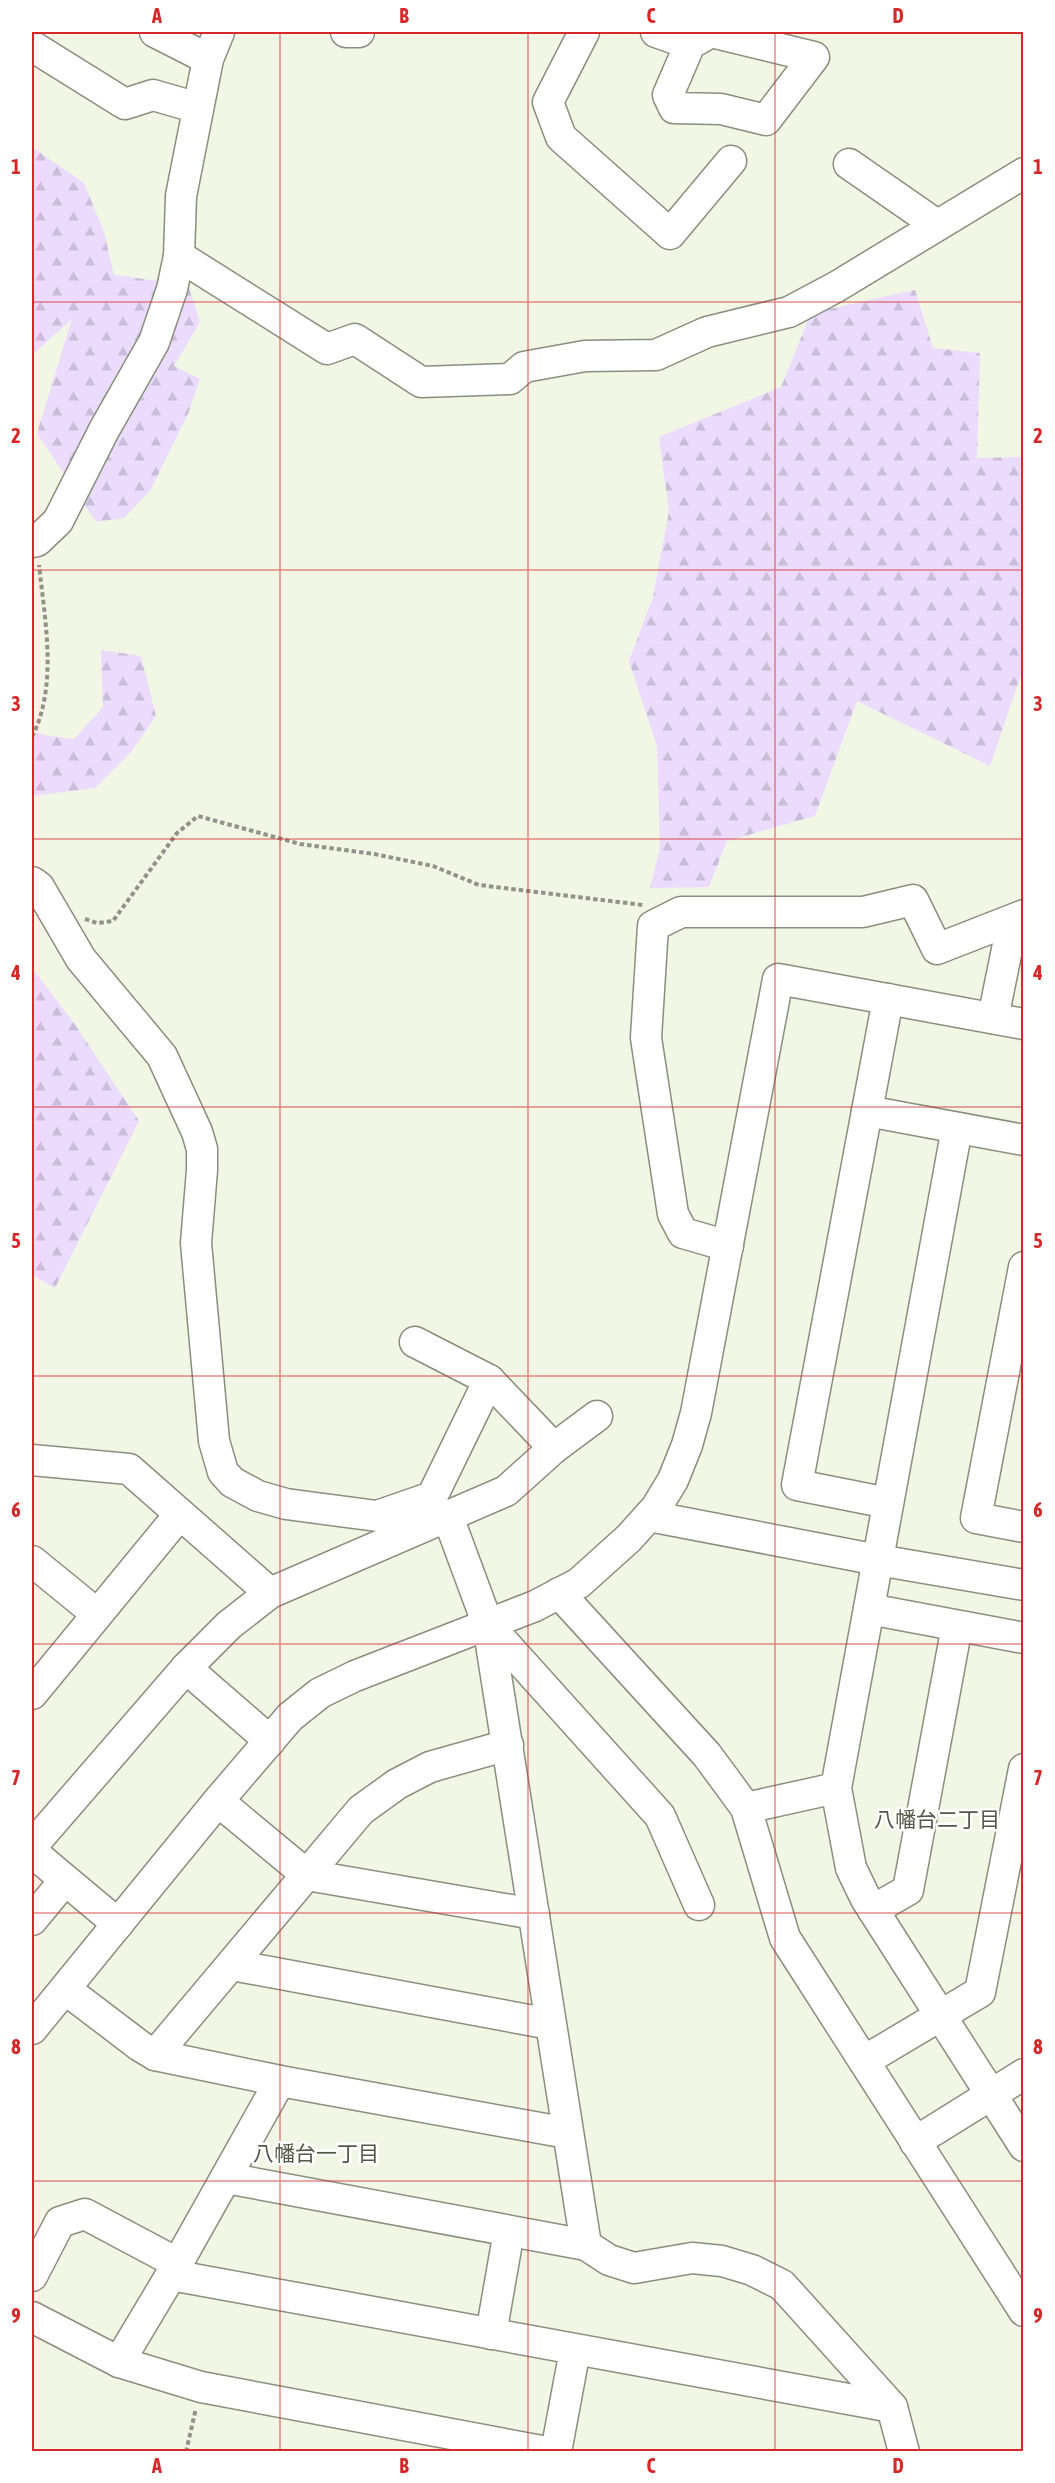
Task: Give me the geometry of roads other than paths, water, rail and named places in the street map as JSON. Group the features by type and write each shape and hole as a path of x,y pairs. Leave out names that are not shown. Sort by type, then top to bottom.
{"street":[{"path":"155,32 207,59"},
{"path":"34,541 58,521 104,430 154,342 172,289 179,256 181,196 207,59 219,32"},
{"path":"584,32 548,102 561,137 670,234 731,161"},
{"path":"656,32 690,44"},
{"path":"32,46 125,104 153,95 198,108"},
{"path":"849,164 937,225"},
{"path":"179,256 327,349 355,339 421,382 510,380 524,367 585,356 657,355 707,332 789,312 836,287 1023,173"},
{"path":"32,882 39,887 81,959 162,1056 197,1132 202,1149 202,1170 196,1243 214,1441 223,1472 232,1482 258,1496 286,1504 377,1516 432,1497 489,1380"},
{"path":"728,1245 683,1233 673,1214 646,1038 653,926 681,912 863,912 913,900 937,949 1020,919"},
{"path":"993,1018 1020,919"},
{"path":"32,2030 218,1801 290,1717 320,1693 355,1676 535,1606 579,1583 629,1538 649,1516 673,1480 687,1445 696,1413 778,979 1023,1024"},
{"path":"888,999 797,1485 888,1503"},
{"path":"867,1111 1023,1140"},
{"path":"957,1128 836,1788 851,1868 873,1910 1023,2145"},
{"path":"1023,1267 976,1518 1023,1527"},
{"path":"415,1342 489,1380 554,1448"},
{"path":"32,1846 186,1668 229,1625 270,1593 506,1491 554,1448 597,1416"},
{"path":"32,1460 129,1469 270,1593"},
{"path":"32,1694 180,1514"},
{"path":"649,1516 1023,1585"},
{"path":"448,1517 488,1625 586,2245"},
{"path":"32,1561 98,1614"},
{"path":"559,1593 706,1755 746,1808 785,1938 1023,2311"},
{"path":"869,1609 1023,1638"},
{"path":"488,1625 660,1816 699,1905"},
{"path":"873,1910 908,1890 957,1626"},
{"path":"186,1668 270,1741"},
{"path":"155,2055 361,1810 397,1784 430,1767 508,1745"},
{"path":"864,2061 980,1992 1023,1769"},
{"path":"746,1808 836,1788"},
{"path":"218,1801 307,1875 534,1914"},
{"path":"32,1852 118,1924"},
{"path":"32,1920 64,1880"},
{"path":"232,1965 550,2024"},
{"path":"65,1989 155,2055 280,2081 567,2133"},
{"path":"915,2142 1023,2074"},
{"path":"119,2362 280,2081"},
{"path":"226,2178 586,2245 609,2260 634,2268 692,2258 722,2261 752,2270 782,2285 892,2407 904,2451"},
{"path":"32,2276 60,2222 86,2214 174,2269 574,2350 892,2407"},
{"path":"491,2334 509,2231"},
{"path":"32,2317 119,2362 201,2387 410,2439 548,2451"},
{"path":"556,2451 574,2350"}],"district":[{"name":"八幡台二丁目","path":"937,1819"},
{"name":"八幡台一丁目","path":"316,2153"}]}
